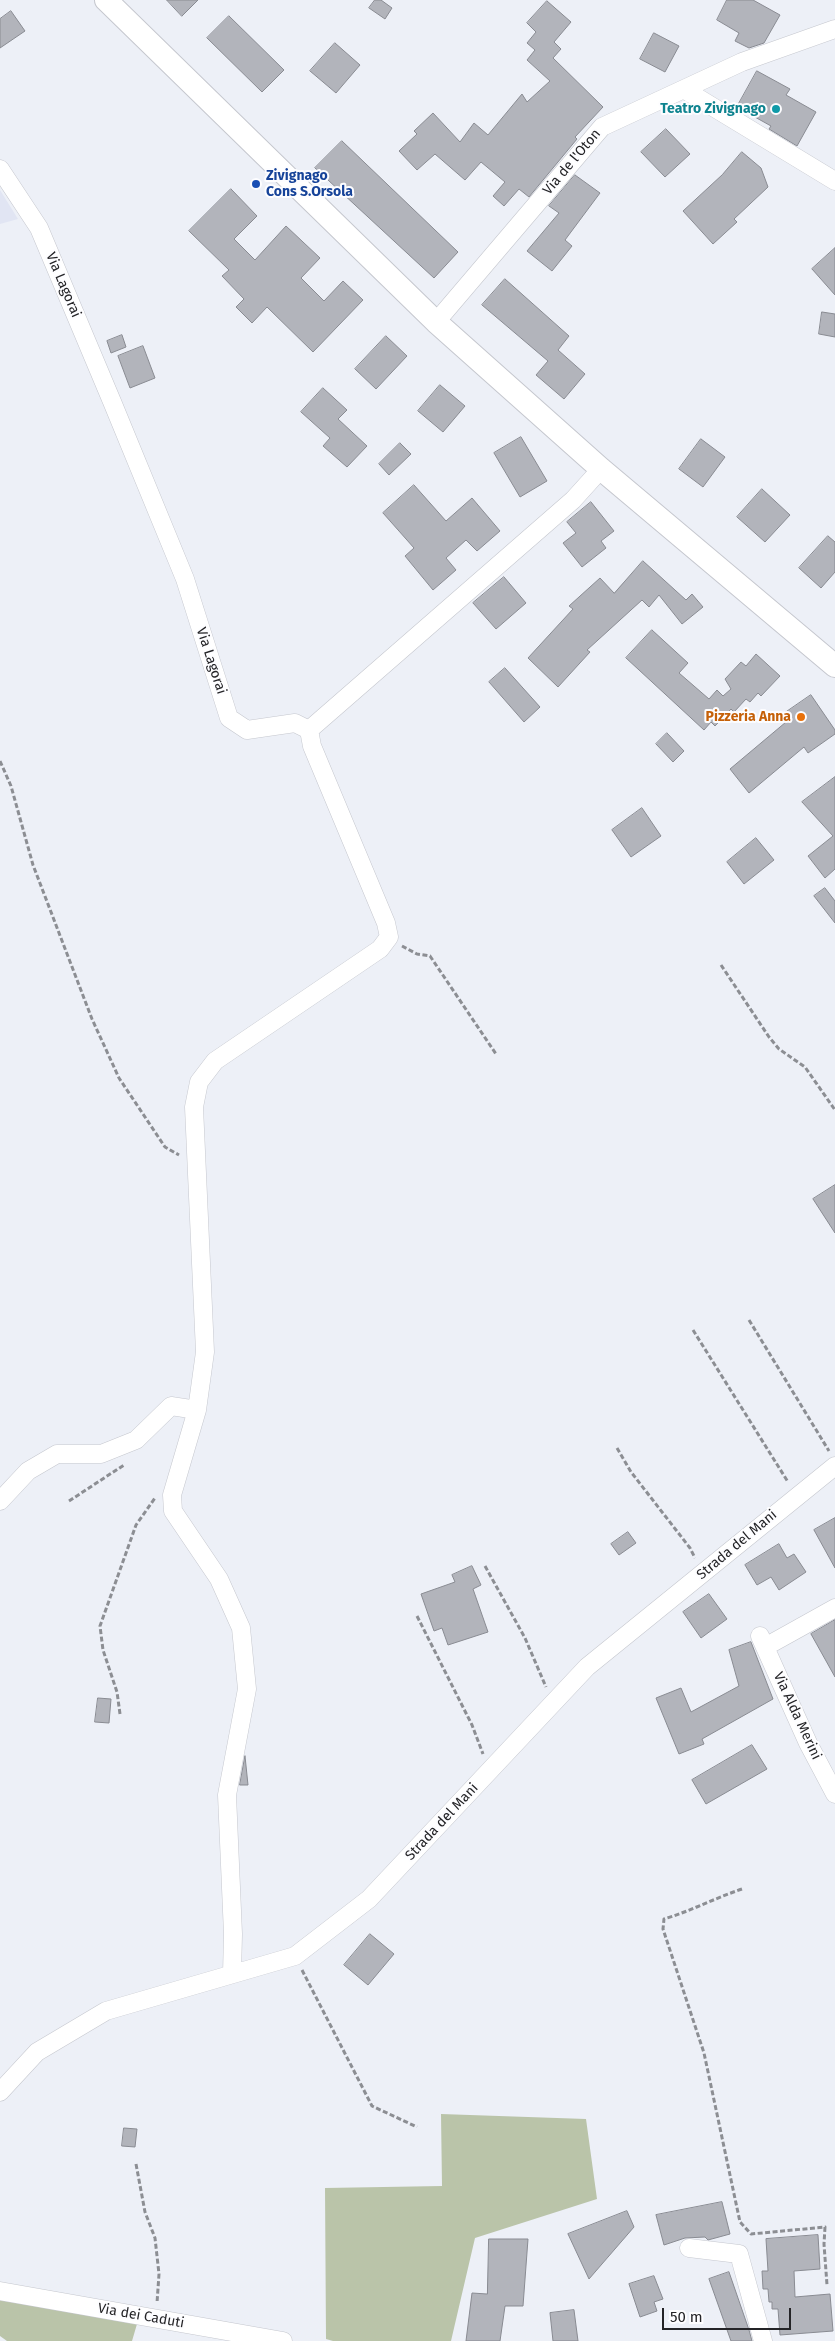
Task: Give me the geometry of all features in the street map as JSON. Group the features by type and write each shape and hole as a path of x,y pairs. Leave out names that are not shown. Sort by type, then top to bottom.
{"main road":[{"path":"106,0 436,322 601,469 835,666"}],"street":[{"name":"Via de l'Oton","path":"436,322 602,127 742,62 835,29"},
{"path":"685,90 835,181"},
{"name":"Via Lagorai","path":"0,170 39,228 110,395 185,579 229,718 247,730 295,723 309,730"},
{"path":"232,1974 233,1934 227,1795 247,1689 241,1628 219,1579 173,1511 172,1495 197,1410 205,1352 194,1107 199,1082 215,1061 380,949 389,937 386,923 312,746 309,730 573,500 601,469"},
{"path":"0,1501 28,1471 57,1454 101,1454 136,1440 171,1406 197,1410"},
{"name":"Strada del Mani","path":"0,2092 37,2052 106,2011 295,1956 369,1899 587,1667 703,1574 799,1493 832,1459"},
{"name":"Via Alda Merini","path":"835,1608 763,1642 808,1743 835,1794"},
{"path":"689,2248 739,2254 763,2341"},
{"name":"Via dei Caduti","path":"0,2291 283,2341"}],"path":[{"path":"0,762 11,786 33,866 92,1019 119,1078 165,1147 197,1166"},
{"path":"389,937 406,950 430,956 496,1054"},
{"path":"721,965 768,1037 779,1049 805,1067 835,1110"},
{"path":"749,1320 832,1459"},
{"path":"693,1330 786,1481 799,1493"},
{"path":"617,1448 631,1472 690,1548 703,1574"},
{"path":"120,1714 117,1692 103,1650 100,1626 136,1525 156,1496 172,1495"},
{"path":"485,1566 524,1638 553,1704"},
{"path":"417,1616 472,1725 490,1771"},
{"path":"742,1889 716,1898 691,1911 664,1919 663,1929 704,2053 740,2222 751,2234 825,2227 824,2244 827,2285"},
{"path":"295,1956 372,2106 417,2127"},
{"path":"136,2164 145,2212 155,2238 159,2274 156,2319"}],"shaded area":[{"path":"0,190 18,219 0,224"}],"green space":[{"path":"441,2114 586,2119 597,2199 475,2238 451,2341 333,2341 326,2339 325,2188 442,2186"},
{"path":"0,2299 137,2324 132,2341 7,2341 0,2336"}],"building":[{"path":"167,0 198,0 182,16"},
{"path":"375,0 381,0 392,8 385,19 369,8"},
{"path":"727,0 753,0 780,15 764,43 749,48 735,41 739,33 717,20"},
{"path":"547,1 571,22 554,42 561,49 553,58 603,107 575,137 577,139 529,197 519,189 504,206 493,196 505,182 481,162 465,180 435,154 417,170 399,151 417,134 414,131 433,113 460,142 474,123 488,135 522,94 527,102 550,81 527,60 535,50 527,43 536,32 527,23"},
{"path":"11,11 25,31 0,48 0,19"},
{"path":"229,16 284,70 262,92 207,38"},
{"path":"654,33 679,46 665,72 640,59"},
{"path":"335,43 360,65 336,93 310,71"},
{"name":"Teatro Zivignago","path":"757,71 790,89 786,95 816,112 797,146 769,129 771,126 737,107"},
{"path":"666,129 690,154 665,177 641,152"},
{"path":"342,141 458,252 434,278 315,168"},
{"path":"742,152 761,168 768,187 734,219 737,222 713,244 683,211 722,175"},
{"path":"575,175 600,193 565,240 572,246 552,271 527,251 559,213 549,206"},
{"path":"231,189 257,216 234,239 255,260 286,226 320,258 301,278 324,301 343,281 363,300 313,352 267,307 252,323 236,307 244,299 222,276 229,270 189,231"},
{"path":"835,248 835,295 812,269"},
{"path":"505,279 569,336 558,350 585,374 564,399 536,375 548,361 482,305"},
{"path":"822,312 835,314 835,337 819,334"},
{"path":"122,335 126,347 111,353 107,341"},
{"path":"386,336 407,356 376,389 355,369"},
{"path":"143,346 155,378 130,388 118,356"},
{"path":"440,385 465,406 443,432 418,411"},
{"path":"323,388 347,410 338,419 367,446 347,467 323,446 330,438 301,412"},
{"path":"521,437 547,481 520,497 494,453"},
{"path":"701,439 725,457 703,487 679,469"},
{"path":"400,443 411,454 389,475 379,464"},
{"path":"414,485 446,521 472,498 500,531 477,551 466,540 446,558 456,570 433,590 405,556 414,548 383,513"},
{"path":"762,489 790,515 765,542 737,517"},
{"path":"591,502 614,531 601,541 606,548 582,567 563,543 576,533 567,522"},
{"path":"828,536 835,542 835,572 821,588 799,568"},
{"path":"643,561 686,600 692,594 703,607 682,624 659,595 649,607 642,600 587,650 590,652 558,687 528,658 573,609 569,606 600,578 614,593"},
{"path":"504,577 526,603 496,629 473,603"},
{"path":"652,630 688,663 679,673 709,699 717,690 723,696 731,689 725,679 741,662 746,666 756,654 780,676 761,696 758,693 750,702 746,699 734,712 731,709 715,726 711,722 704,730 626,658"},
{"path":"505,668 540,707 524,722 489,682"},
{"path":"811,695 835,730 835,734 808,753 804,747 749,793 730,769 786,722 782,715"},
{"path":"667,733 684,751 673,762 656,744"},
{"path":"835,777 835,869 825,878 808,856 833,836 802,802"},
{"path":"642,808 661,836 631,857 612,830"},
{"path":"756,838 774,860 744,884 727,862"},
{"path":"825,888 835,901 835,923 814,896"},
{"path":"835,1185 835,1233 813,1199"},
{"path":"835,1518 835,1568 814,1530"},
{"path":"628,1532 636,1543 619,1555 611,1544"},
{"path":"779,1544 787,1558 794,1554 806,1572 779,1590 771,1577 757,1585 745,1565"},
{"path":"472,1566 481,1585 473,1589 488,1632 448,1645 442,1628 434,1631 421,1594 455,1582 452,1575"},
{"path":"709,1594 727,1619 701,1638 683,1612"},
{"path":"835,1620 835,1677 811,1634"},
{"path":"751,1642 773,1699 702,1739 704,1744 679,1754 656,1698 681,1688 691,1712 739,1686 729,1650"},
{"path":"98,1698 111,1699 109,1723 95,1722"},
{"path":"752,1745 767,1769 706,1804 692,1780"},
{"path":"245,1756 248,1785 240,1785"},
{"path":"370,1934 394,1954 368,1985 344,1965"},
{"path":"124,2128 137,2129 135,2147 122,2146"},
{"path":"722,2202 730,2234 708,2240 705,2237 685,2238 664,2245 656,2215"},
{"path":"627,2211 634,2227 589,2279 568,2234"},
{"path":"818,2235 820,2269 794,2271 795,2297 830,2294 833,2331 780,2335 778,2309 772,2309 772,2302 769,2302 768,2289 763,2289 762,2271 768,2271 766,2239"},
{"path":"489,2239 528,2239 523,2306 505,2306 500,2341 466,2341 472,2293 487,2294"},
{"path":"729,2272 752,2341 731,2341 709,2279"},
{"path":"654,2276 663,2299 654,2302 657,2311 640,2317 629,2284"},
{"path":"574,2310 578,2341 553,2341 550,2313"}],"place":[{"name":"Teatro Zivignago","path":"776,109"},
{"name":"Zivignago Cons S.Orsola","path":"256,184"},
{"name":"Pizzeria Anna","path":"801,717"}]}
